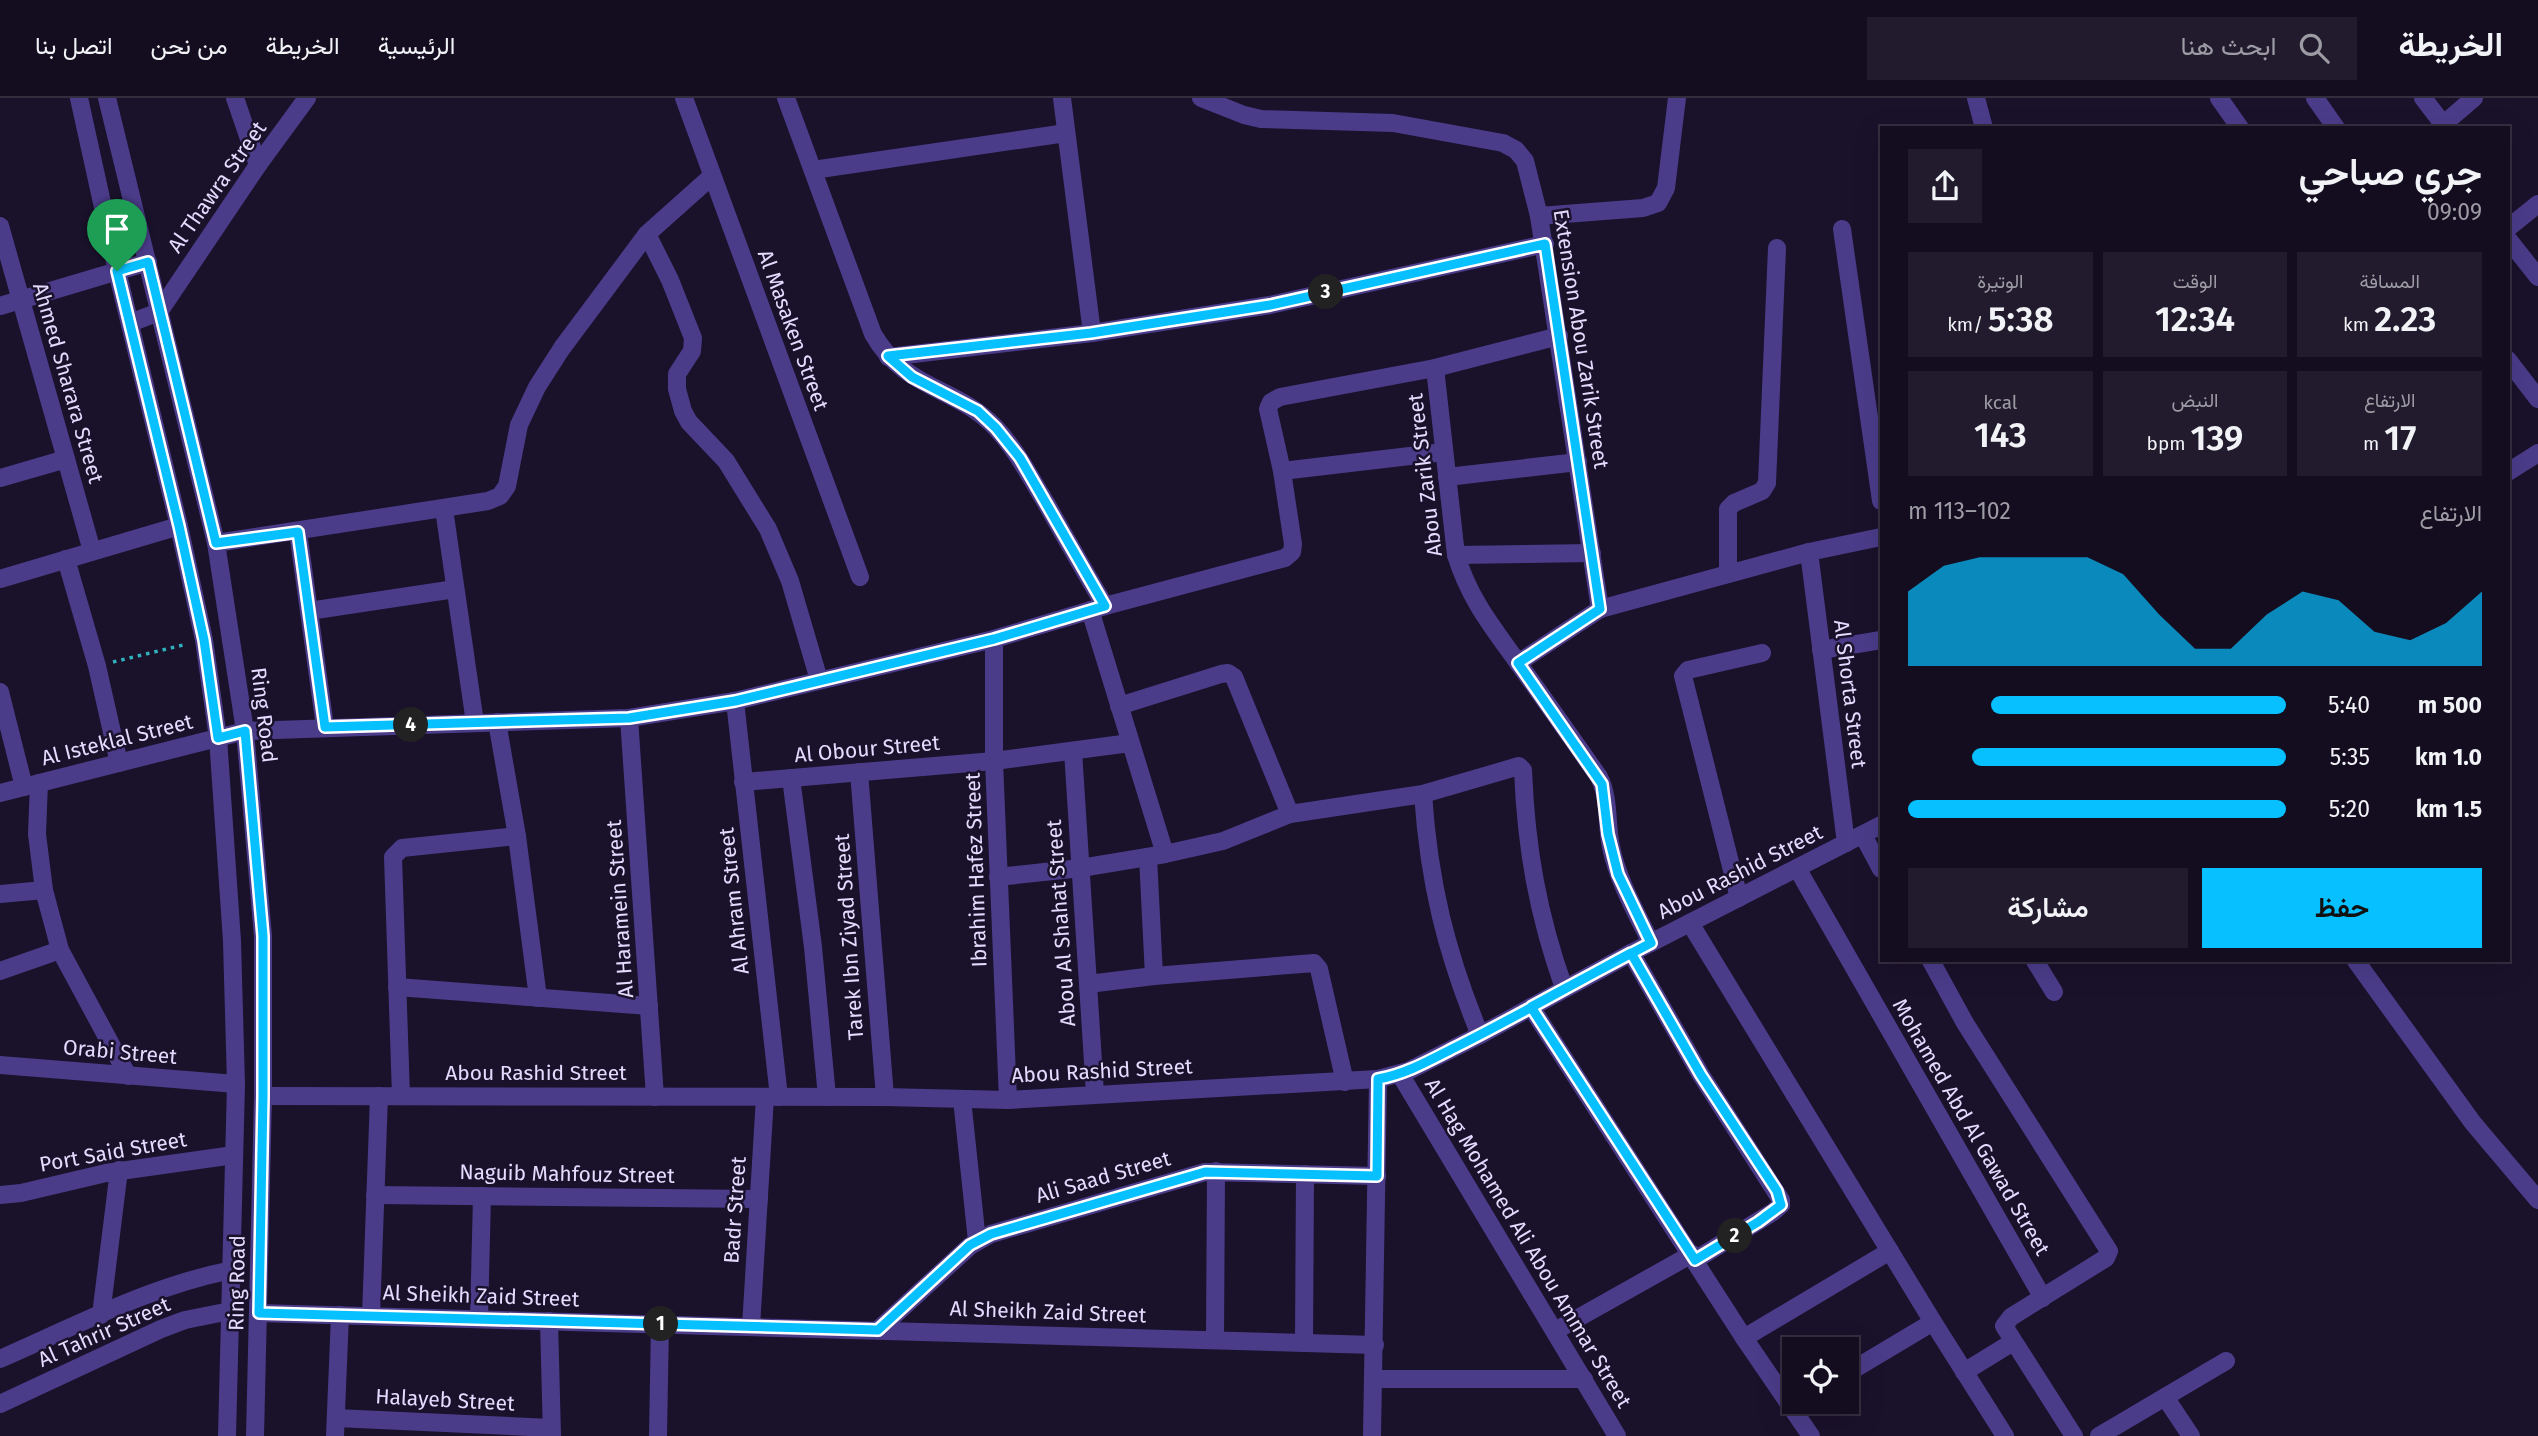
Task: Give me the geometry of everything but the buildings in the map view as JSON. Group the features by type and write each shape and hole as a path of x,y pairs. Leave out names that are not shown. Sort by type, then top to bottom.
{"street":[{"name":"Ring Road","path":"79,98 204,640 218,738 232,941 236,1084 227,1436"},
{"name":"Ring Road","path":"107,98 216,543 245,731 263,936 263,1096 256,1436"},
{"path":"235,98 258,165"},
{"name":"Al Thawra Street","path":"159,312 258,165 307,98"},
{"name":"Al Masaken Street","path":"684,98 860,576"},
{"path":"786,98 873,334 888,356 912,377 978,411 996,428 1020,458 1098,608 1156,855 1154,975"},
{"path":"1062,98 1091,333"},
{"name":"Extension Abou Zarik Street","path":"1201,98 1261,119 1393,123 1503,143 1516,150 1525,161 1545,244 1600,609"},
{"path":"1539,216 1643,208 1658,203 1666,188 1677,98"},
{"path":"1976,98 1983,126"},
{"path":"2218,98 2239,126"},
{"path":"2315,98 2335,126"},
{"path":"2423,98 2441,126 2474,98"},
{"path":"813,170 1066,133"},
{"path":"216,543 444,509 488,501 500,496 507,486 519,425 537,387 562,348 647,234 712,176"},
{"path":"2510,226 2538,204"},
{"name":"Ahmed Sharara Street","path":"0,226 92,551"},
{"path":"1842,229 1878,452 1880,485"},
{"path":"647,234 670,280 693,338 692,351 677,374 677,389 683,411 689,422 726,461 768,529 790,582 819,680"},
{"path":"2510,242 2538,277"},
{"path":"888,356 1091,333 1270,305 1545,244"},
{"path":"1728,573 1728,509 1734,503 1762,491 1767,483 1777,248"},
{"path":"0,306 148,262"},
{"path":"130,323 159,312"},
{"path":"1435,368 1559,336"},
{"path":"2510,363 2538,399"},
{"name":"Al Isteklal Street","path":"0,793 245,731 629,718 735,701 994,639 1286,558 1292,552 1293,544 1282,471 1268,410 1271,402 1280,397 1435,368"},
{"name":"Abou Zarik Street","path":"1435,368 1456,555 1463,579 1475,604 1602,784 1608,834 1618,874 1651,943"},
{"path":"1282,471 1444,452"},
{"path":"2510,471 2538,453"},
{"path":"0,478 66,459"},
{"path":"1447,477 1578,462"},
{"path":"444,509 475,723"},
{"path":"0,579 179,526"},
{"path":"298,532 325,727"},
{"path":"1518,663 1600,609 1809,552 1880,537"},
{"name":"Al Shorta Street","path":"1809,552 1846,843"},
{"path":"1456,555 1592,553"},
{"path":"66,559 97,666 119,763"},
{"path":"309,611 455,589"},
{"name":"Ibrahim Hafez Street","path":"994,639 994,761 1008,1100"},
{"path":"1821,650 1880,640"},
{"path":"1738,898 1683,676 1688,670 1762,653"},
{"path":"1119,706 1228,673 1238,682 1290,814"},
{"name":"Al Ahram Street","path":"735,701 772,1097"},
{"path":"1,702 32,785 44,890 60,950 128,1076"},
{"name":"Al Haramein Street","path":"629,718 655,1097"},
{"path":"497,722 517,836 538,998"},
{"name":"Al Obour Street","path":"744,782 994,761 1130,743"},
{"name":"Abou Al Shahat Street","path":"1073,751 1095,1093"},
{"path":"998,877 1081,868 1223,841 1290,814 1423,794 1515,766 1522,767 1525,815 1538,903 1564,988"},
{"name":"Tarek Ibn Ziyad Street","path":"859,772 884,1097"},
{"path":"791,778 813,947 827,1097"},
{"path":"1423,794 1427,844 1440,917 1461,989 1480,1035"},
{"name":"Abou Rashid Street","path":"263,1096 884,1097 1008,1100 1378,1079 1400,1074 1480,1035 1564,988 1880,826"},
{"path":"1863,835 1880,867"},
{"path":"401,1096 392,862 395,853 402,848 517,836"},
{"name":"Mohamed Abd Al Gawad Street","path":"1797,868 2043,1298"},
{"path":"0,894 44,890"},
{"path":"1690,923 2005,1436"},
{"path":"0,971 60,950"},
{"path":"1555,1331 1694,1257 1781,1205 1781,1200 1701,1075 1631,953"},
{"path":"1932,962 1965,1023 2109,1251 2106,1258 2006,1322 2005,1331 2074,1436"},
{"path":"2036,962 2054,992"},
{"path":"2357,962 2473,1123 2538,1200"},
{"path":"1088,984 1154,975 1312,963 1318,969 1345,1082"},
{"path":"397,987 649,1006"},
{"path":"1531,1007 1744,1338 1782,1387"},
{"name":"Orabi Street","path":"0,1065 236,1084"},
{"name":"Al Hag Mohamed Ali Abou Ammar Street","path":"1400,1074 1617,1436"},
{"path":"1372,1436 1378,1079"},
{"path":"371,1316 379,1096"},
{"name":"Badr Street","path":"751,1327 759,1199 772,1097"},
{"path":"962,1099 977,1241"},
{"name":"Port Said Street","path":"0,1195 21,1193 119,1170 234,1155"},
{"path":"101,1315 119,1170"},
{"path":"1215,1340 1216,1171"},
{"name":"Ali Saad Street","path":"878,1330 977,1241 991,1234 1205,1172 1377,1176"},
{"path":"1304,1174 1304,1343"},
{"name":"Naguib Mahfouz Street","path":"375,1195 759,1199"},
{"path":"479,1319 482,1196"},
{"path":"1744,1338 1890,1251"},
{"name":"Al Tahrir Street","path":"0,1359 177,1283 232,1270"},
{"name":"Al Tahrir Street","path":"0,1404 162,1329 185,1320 230,1311"},
{"name":"Al Sheikh Zaid Street","path":"259,1313 1375,1345"},
{"path":"335,1436 340,1315"},
{"path":"549,1321 552,1432"},
{"path":"1859,1366 1933,1322"},
{"path":"658,1436 660,1324"},
{"path":"1965,1372 2013,1342"},
{"path":"2099,1436 2226,1361"},
{"path":"1373,1379 1584,1379"},
{"path":"2165,1397 2191,1436"},
{"path":"1800,1414 1811,1436"},
{"name":"Halayeb Street","path":"336,1418 426,1429 552,1432"}],"path":[{"path":"97,666 204,640"}],"route":[{"path":"117,271 148,262 216,543 298,532 325,727 629,718 735,701 994,639 1105,606 1020,458 996,428 978,411 912,377 888,356 1091,333 1270,305 1545,244 1600,609 1518,663 1599,777 1605,792 1608,834 1618,874 1651,943 1631,953 1564,988 1531,1007 1695,1260 1781,1205 1777,1191 1701,1075 1631,953 1564,988 1480,1035 1408,1071 1378,1079 1377,1176 1205,1172 991,1234 970,1245 878,1330 259,1313 263,936 245,731 218,738 204,640 117,271"}]}
